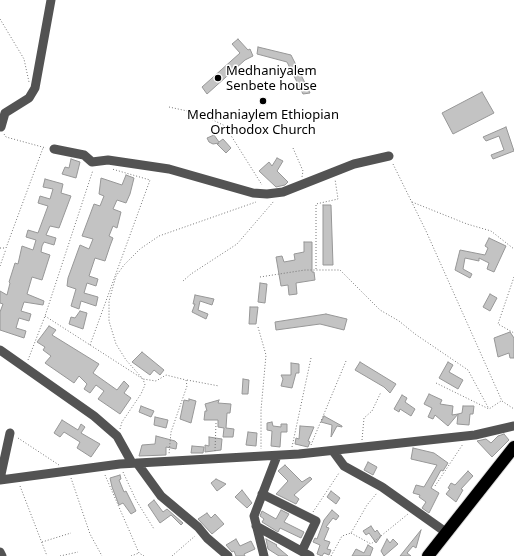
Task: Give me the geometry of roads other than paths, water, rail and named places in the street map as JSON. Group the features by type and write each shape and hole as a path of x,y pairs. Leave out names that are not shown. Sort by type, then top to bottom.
{"highway":[{"path":"428,556 514,447"},
{"path":"438,556 514,459"}],"street":[{"path":"1,127 5,114 28,98 35,88 51,0"},
{"path":"54,149 84,155 92,162 108,160 168,169 253,193 267,194 283,192 354,164 389,156"},
{"path":"0,350 94,416 117,436 135,463 161,496 201,530 228,556"},
{"path":"10,433 0,479 120,464 261,457 333,451 468,436 514,426"},
{"path":"333,451 344,466 382,487 447,532"},
{"path":"264,556 254,516 277,456"},
{"path":"256,526 306,554 316,521 262,494"},
{"path":"0,552 2,556"}],"place":[{"name":"Medhaniyalem Senbete house","path":"218,78"},
{"name":"Medhaniaylem Ethiopian Orthodox Church","path":"263,101"}]}
